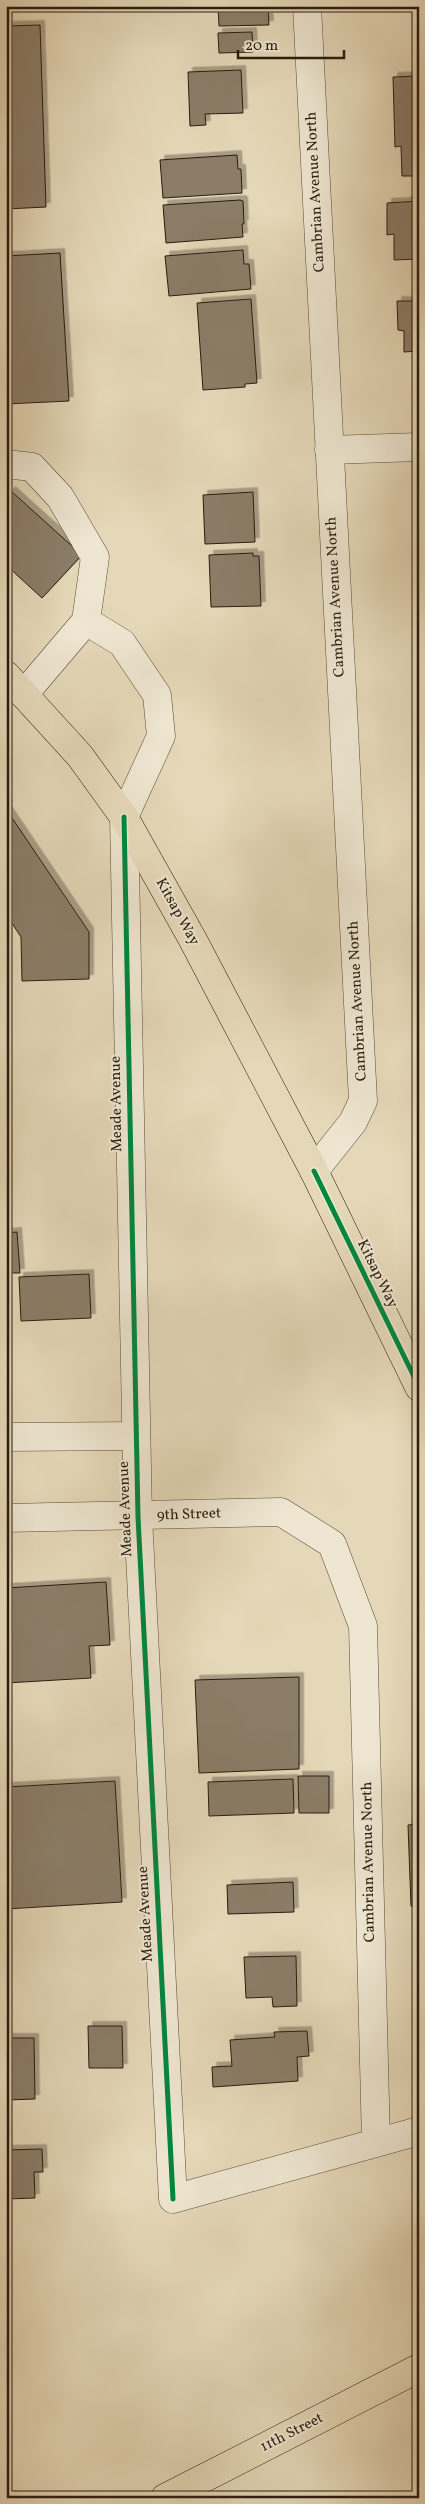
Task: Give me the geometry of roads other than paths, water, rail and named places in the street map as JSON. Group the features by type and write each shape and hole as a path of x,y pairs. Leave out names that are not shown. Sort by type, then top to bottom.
{"main road":[{"name":"Kitsap Way","path":"15,685 80,756 124,817 193,940 314,1171 419,1387"},
{"name":"11th Street","path":"165,2498 419,2368"}],"street":[{"name":"Cambrian Avenue North","path":"307,6 363,1100 353,1122 314,1171"},
{"path":"329,450 419,447"},
{"path":"15,685 86,621 95,557 60,497 19,466"},
{"path":"86,621 122,644 157,695 161,736 124,817"},
{"name":"Meade Avenue","path":"124,817 138,1517 173,2199 376,2142"},
{"path":"6,1437 136,1436"},
{"name":"9th Street","path":"6,1518 138,1517 281,1512 332,1544"},
{"name":"Cambrian Avenue North","path":"332,1544 363,1626 376,2142"},
{"path":"376,2142 419,2131"}]}
